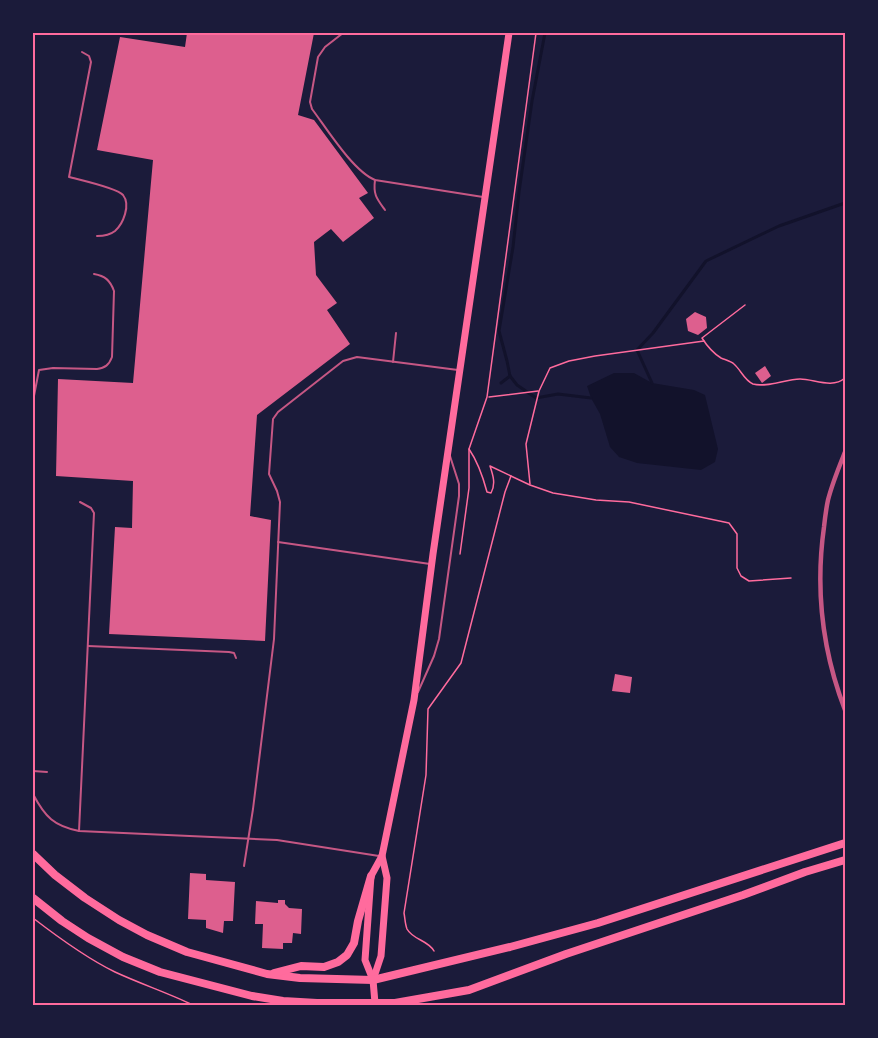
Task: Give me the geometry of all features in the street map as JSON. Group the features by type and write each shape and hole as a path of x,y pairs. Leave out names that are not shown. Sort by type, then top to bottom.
{"main road":[{"path":"267,974 301,966 324,967 332,965 347,955 354,943 371,876 382,856 414,700 509,33"},
{"path":"33,854 55,875 119,920 187,952 267,974 300,978 373,980 598,923 845,843"},
{"path":"373,980 381,956 387,878 382,856"},
{"path":"33,898 88,938 123,957 160,972 252,996 283,1001 395,1003 469,990 566,954 845,860"},
{"path":"371,876 365,960 373,980 375,1003"}],"street":[{"path":"845,452 828,499 820,557 820,607 828,657 845,710"}],"lane":[{"path":"343,33 325,47 318,57 310,106 358,169 375,180 485,198"},
{"path":"82,51 89,56 91,62 69,177 120,192 127,206 115,231 105,236 97,236"},
{"path":"375,180 375,196 385,210"},
{"path":"33,401 39,370 97,369 110,363 114,291 110,280 94,274"},
{"path":"393,362 396,333"},
{"path":"243,866 249,840 274,639 280,502 269,474 273,419 278,412 343,361 357,357 461,371"},
{"path":"414,700 434,657 439,639 459,496 459,484 448,450"},
{"path":"79,831 94,513 86,504 80,502"},
{"path":"278,542 432,564"},
{"path":"88,646 229,652 234,653 236,658"},
{"path":"33,771 46,772"},
{"path":"33,794 50,819 63,827 79,831 294,842 382,856"}],"path":[{"path":"460,554 469,488 469,448 487,397 536,33"},
{"path":"745,305 702,338 710,350 733,363 746,379 755,385 800,379 829,384 845,378"},
{"path":"530,485 526,444 539,391 550,368 569,361 704,341"},
{"path":"487,397 539,391"},
{"path":"469,448 474,455 487,492 491,493 493,490 494,478 490,466 530,485 554,493 596,500 629,502 729,523 737,534 737,568 741,576 749,581 791,578"},
{"path":"434,951 430,945 414,936 406,928 404,913 426,775 428,709 462,663 502,502 511,476"},
{"path":"33,918 84,955 113,971 193,1005"}],"shaded area":[{"path":"614,373 634,373 652,383 694,390 705,395 718,449 715,462 701,470 637,463 619,457 610,447 600,414 587,386"}],"building":[{"path":"187,33 314,33 298,115 314,120 368,193 359,198 374,218 343,242 331,229 314,242 316,275 337,303 327,310 350,344 257,415 250,516 271,520 265,641 109,634 115,527 132,528 133,481 56,476 58,379 133,383 153,160 97,150 120,37 185,47"},
{"path":"695,312 706,317 707,328 698,335 688,331 686,319"},
{"path":"765,366 771,376 762,383 755,373"},
{"path":"615,674 632,677 630,693 612,691"},
{"path":"190,873 206,874 206,880 235,882 233,921 224,921 223,933 206,928 206,920 188,919"},
{"path":"278,900 285,900 289,908 302,909 301,934 293,933 292,943 283,943 283,949 262,948 263,924 255,924 256,901 278,903"}],"waterway":[{"path":"545,33 532,101 513,247 499,331 510,376 517,385 536,398 558,394 591,398"},
{"path":"652,383 637,350 653,333 706,261 779,226 845,203"},
{"path":"501,383 510,376"}]}
